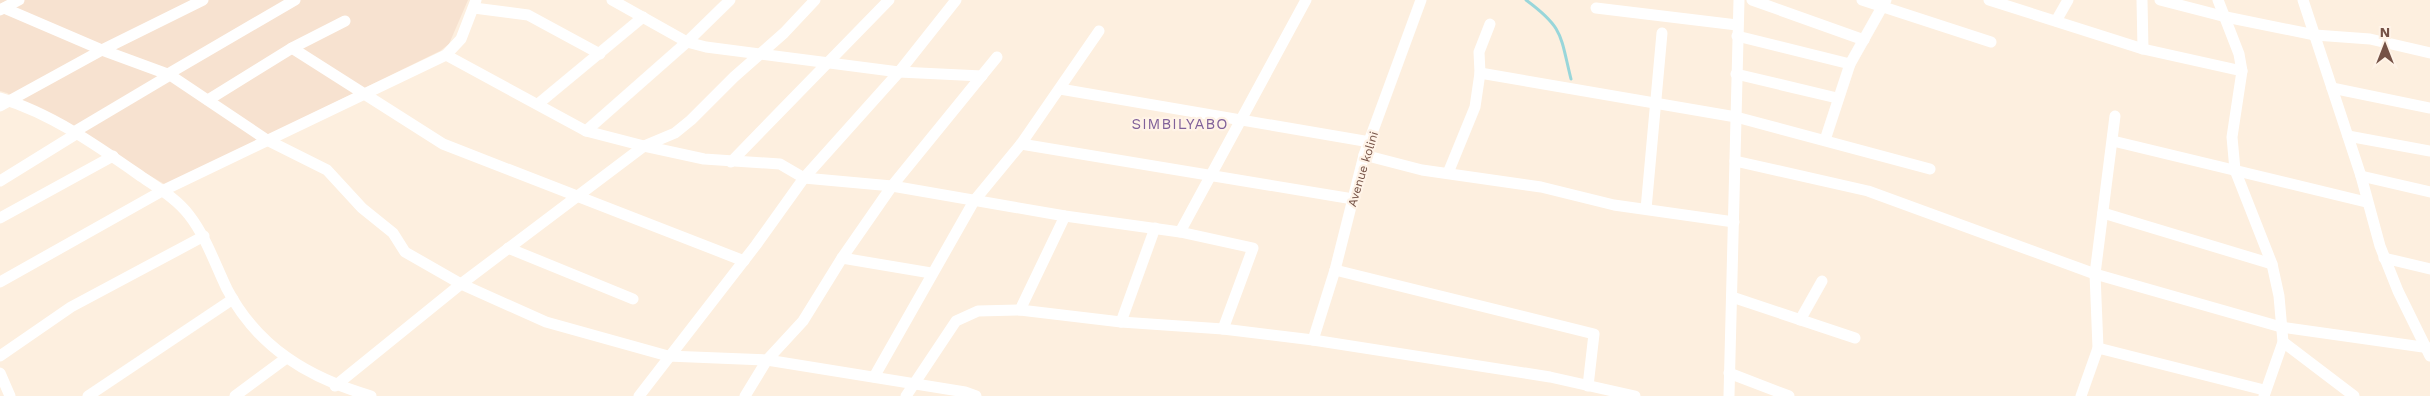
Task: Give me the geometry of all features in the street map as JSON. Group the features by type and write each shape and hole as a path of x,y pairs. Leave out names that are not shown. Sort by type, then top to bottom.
{"street":[{"path":"2,9 19,0"},
{"path":"0,180 169,74 295,0"},
{"path":"614,0 687,42 761,54 899,72 982,76"},
{"path":"335,390 461,284 508,248 644,146 675,133 761,54 815,0"},
{"path":"731,162 889,0"},
{"path":"639,396 668,356 744,261 804,178 899,72 956,0"},
{"path":"1180,232 1209,175 1306,0"},
{"name":"Avenue kolini","path":"1313,340 1335,270 1364,155 1421,0"},
{"path":"1729,396 1739,0"},
{"path":"1752,0 1864,40"},
{"path":"1862,0 1884,3 1991,42"},
{"path":"1989,0 2143,49 2242,71"},
{"path":"2056,21 2068,0"},
{"path":"2142,0 2143,49"},
{"path":"2160,0 2226,17 2314,35 2370,39 2430,53"},
{"path":"2098,348 2264,393 2283,342 2279,296 2272,264 2234,170 2232,137 2242,71 2239,54 2218,0"},
{"path":"2303,0 2361,176 2366,202 2384,258 2428,350"},
{"path":"3,102 197,1"},
{"path":"586,132 687,42 725,1"},
{"path":"1826,140 1837,98 1850,64 1884,3"},
{"path":"0,282 162,191 446,54 461,39 475,4 528,16 600,54"},
{"path":"1596,8 1737,30 1850,64"},
{"path":"2,9 102,50 169,74 267,140 327,170 362,208 393,233 405,252 461,284 546,322 668,356 767,360 976,396"},
{"path":"538,104 643,17"},
{"path":"208,100 292,48 345,21"},
{"path":"1448,174 1475,107 1480,74 1479,52 1490,24"},
{"path":"874,377 931,273 974,201 1021,144 1099,31"},
{"path":"1646,209 1654,103 1662,33"},
{"path":"292,48 443,144 744,261"},
{"path":"446,54 586,132 644,146 731,162 780,164 804,178 892,186 1065,216 1180,232 1253,248 1223,330"},
{"path":"745,396 767,360 803,321 842,258 892,186 997,57"},
{"path":"1480,74 1736,117 1930,169"},
{"path":"1736,74 1837,98"},
{"path":"2332,88 2430,108"},
{"path":"1060,89 1242,118 1370,142"},
{"path":"3,102 75,133 113,156 162,191 188,213 204,236 233,299 253,330 285,359 335,390 371,396"},
{"path":"2081,396 2098,348 2095,274 2115,116"},
{"path":"2348,136 2430,151"},
{"path":"2113,141 2366,202"},
{"path":"1021,144 1353,199"},
{"path":"1364,155 1422,170 1541,188 1614,205 1734,222"},
{"path":"0,218 113,156"},
{"path":"1735,161 1868,192 2095,274 2281,327 2428,350"},
{"path":"2361,176 2430,192"},
{"path":"2103,213 2272,264"},
{"path":"1020,310 1065,216"},
{"path":"1121,322 1155,228"},
{"path":"0,356 71,308 204,236"},
{"path":"508,248 633,299"},
{"path":"842,258 931,273"},
{"path":"2384,258 2430,270"},
{"path":"1335,270 1594,334 1588,386"},
{"path":"1800,320 1822,281"},
{"path":"1732,297 1855,338"},
{"path":"88,396 233,299"},
{"path":"906,396 956,321 978,312 1020,310 1121,322 1223,330 1313,340 1542,376 1634,396"},
{"path":"2283,342 2354,396"},
{"path":"235,396 285,359"},
{"path":"0,373 10,396"},
{"path":"1730,373 1789,396"}],"shaded area":[{"path":"0,0 468,0 449,44 440,51 166,185 7,93 0,91"}],"waterway":[{"path":"1526,0 1548,18 1559,34 1571,79"}],"district":[{"name":"SIMBILYABO","path":"1180,124"}]}
